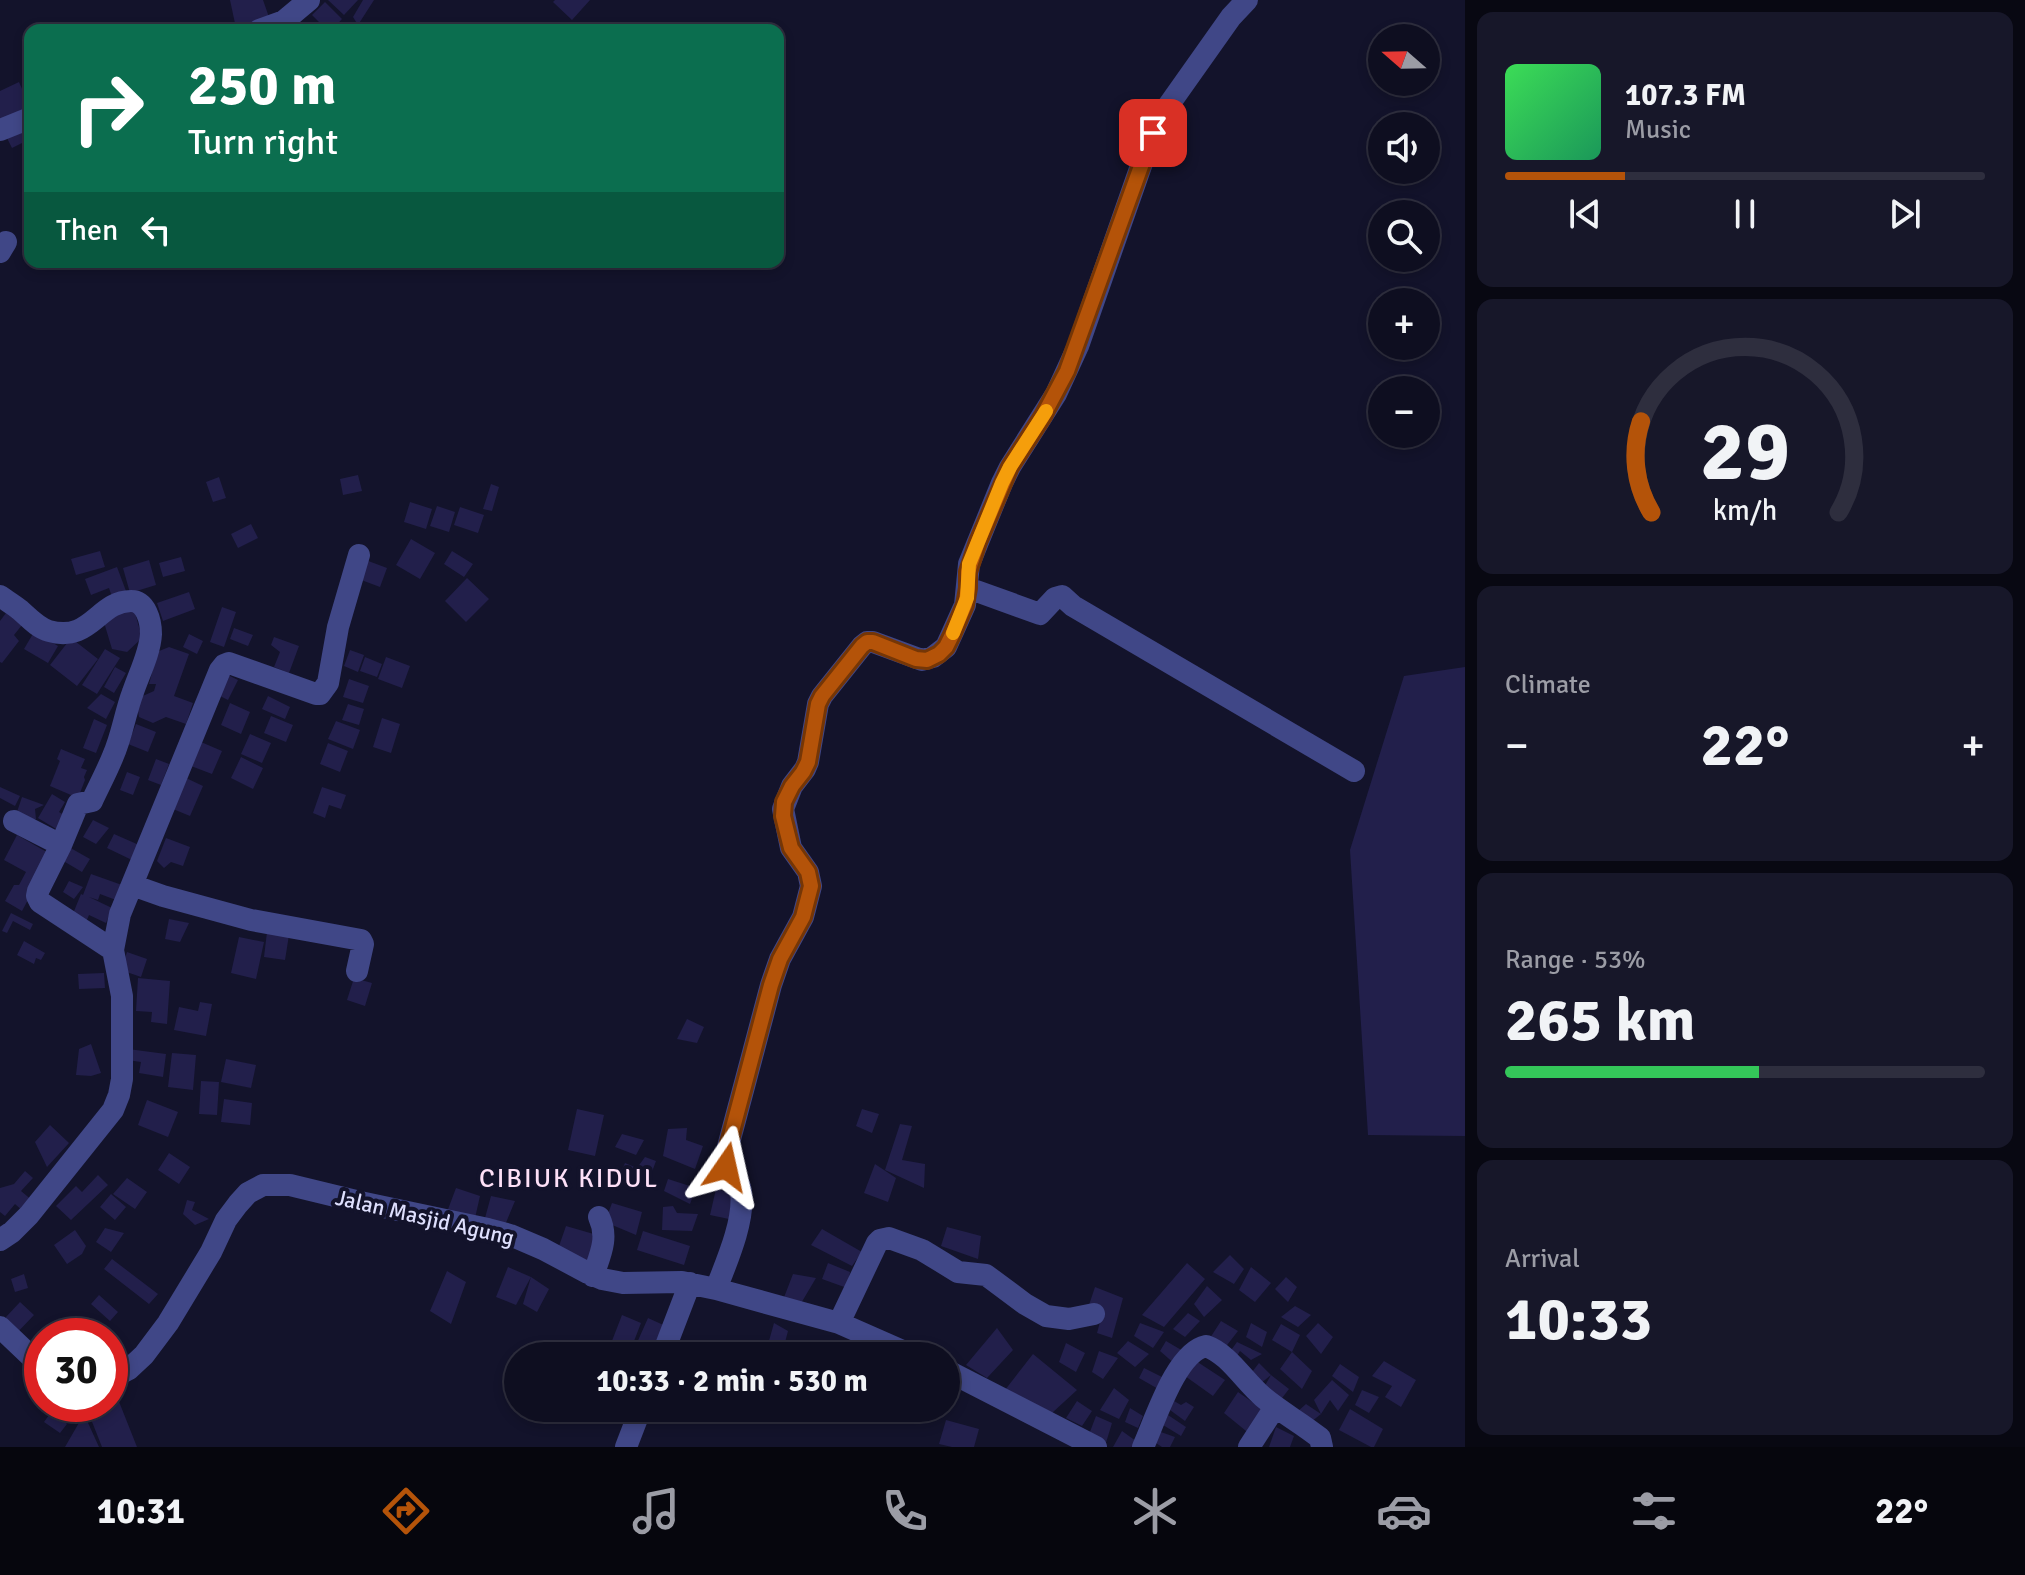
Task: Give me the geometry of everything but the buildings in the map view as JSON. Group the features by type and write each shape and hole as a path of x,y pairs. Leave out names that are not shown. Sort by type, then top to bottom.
{"street":[{"path":"276,24 284,21 309,0"},
{"path":"716,1289 728,1257 741,1203 739,1183 726,1167 725,1158 771,985 780,959 803,917 811,886 808,872 791,848 783,809 792,786 808,762 818,704 867,642 922,660 939,654 946,647 965,605 969,564 1002,483 1056,394 1073,358 1156,123 1231,17 1247,0"},
{"path":"0,130 24,120"},
{"path":"0,1240 29,1215 107,1120 119,1095 122,1079 122,996 113,950 120,914 224,665 237,665 316,694 324,692 342,611 359,555"},
{"path":"968,588 1040,614 1055,598 1062,596 1073,606 1354,771"},
{"path":"0,596 27,619 49,631 75,633 96,617 128,601 142,605 150,621 148,650 114,754 92,801 78,804 37,896 40,902 113,950"},
{"path":"14,821 61,845"},
{"path":"132,885 251,920 361,940 363,944 357,971"},
{"name":"Jalan Masjid Agung","path":"128,1370 144,1355 168,1323 232,1212 248,1193 263,1185 290,1185 488,1229 543,1249 593,1276 623,1283 690,1283 839,1323 882,1342"},
{"path":"593,1276 605,1231 599,1217"},
{"path":"839,1323 877,1243 889,1238 922,1250 958,1272 986,1275 1046,1316 1069,1319 1094,1314"},
{"path":"667,1342 690,1283"},
{"path":"0,1327 24,1350"},
{"path":"1143,1447 1177,1372 1185,1359 1200,1346 1212,1348 1227,1360 1275,1407 1320,1438 1322,1447"},
{"path":"960,1377 1096,1447"},
{"path":"1249,1447 1275,1407"},
{"path":"626,1447 636,1422"}],"slow traffic":[{"path":"953,633 967,598 969,564 1002,483 1046,411"}],"district":[{"name":"CIBIUK KIDUL","path":"569,1178"}],"route":[{"path":"726,1167 725,1158 771,985 780,959 803,917 811,886 808,872 791,848 783,809 792,786 808,762 818,704 867,642 922,660 939,654 946,647 965,605 969,564 1002,483 1056,394 1078,346 1153,133"}]}
